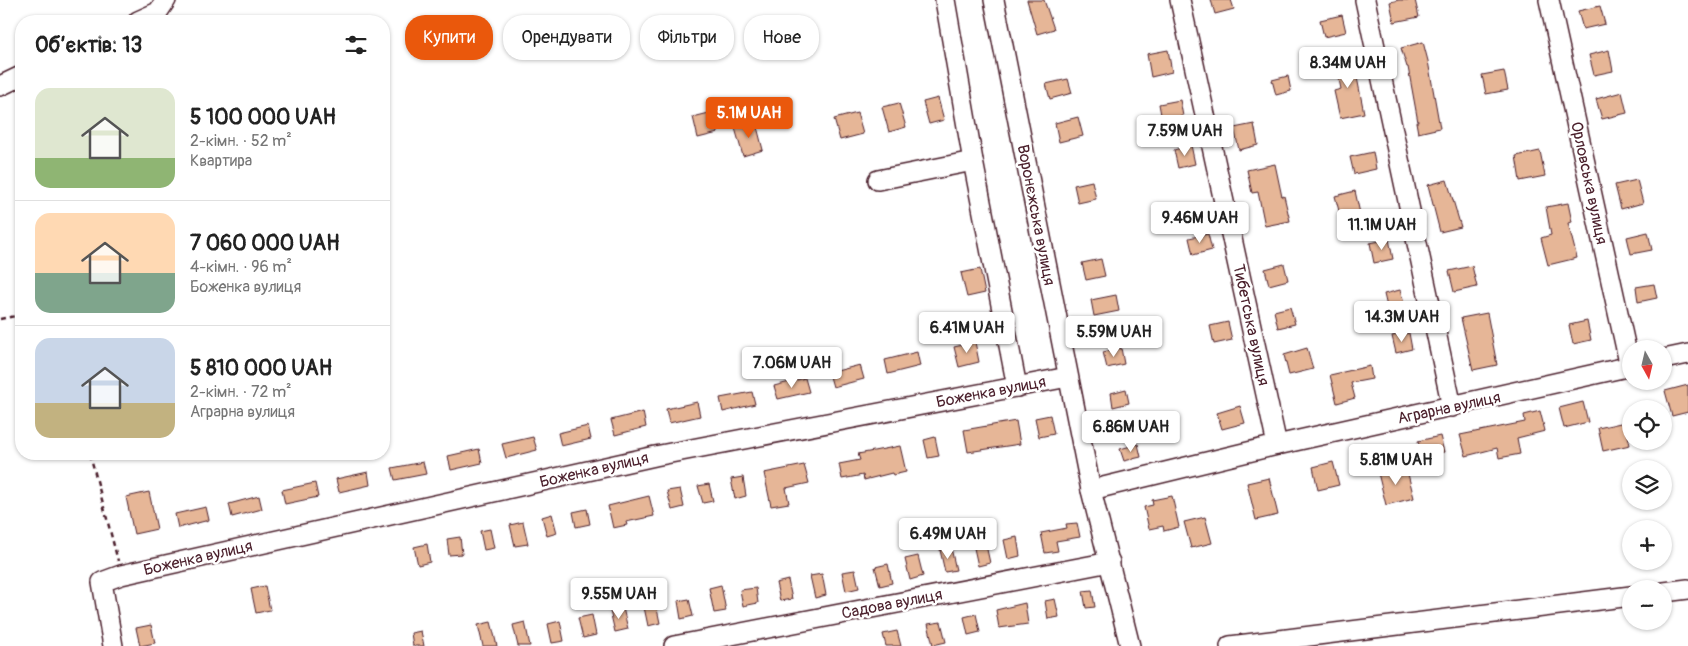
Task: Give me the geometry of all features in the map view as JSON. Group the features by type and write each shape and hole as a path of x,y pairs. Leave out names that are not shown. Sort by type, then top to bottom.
{"street":[{"path":"151,15 158,12 166,0"},
{"path":"944,0 1017,387"},
{"name":"Воронєжська вулиця","path":"994,0 1091,490 1130,646"},
{"name":"Тибетська вулиця","path":"1180,0 1277,445"},
{"path":"1365,0 1452,407"},
{"name":"Орловська вулиця","path":"1549,0 1624,340"},
{"path":"0,86 15,79"},
{"path":"878,180 973,161"},
{"path":"1672,357 1688,354"},
{"name":"Аграрна вулиця","path":"1091,490 1277,445 1622,369"},
{"name":"Боженка вулиця","path":"121,575 654,456 1068,377"},
{"name":"Садова вулиця","path":"674,646 1110,562"},
{"path":"113,646 102,582 121,575"},
{"path":"1672,591 1688,590"},
{"path":"1230,646 1622,597"}],"path":[{"path":"0,319 15,316"},
{"path":"92,460 121,575"}],"building":[{"path":"1027,0 1044,0 1054,29 1037,34"},
{"path":"1211,0 1231,0 1234,9 1215,14"},
{"path":"1415,0 1419,17 1394,22 1390,2"},
{"path":"1600,6 1605,24 1583,29 1578,11"},
{"path":"1342,15 1346,32 1324,37 1320,20"},
{"path":"1423,42 1440,128 1418,133 1416,122 1418,122 1408,67 1401,48"},
{"path":"1168,50 1172,72 1151,77 1147,54"},
{"path":"1609,50 1613,71 1594,75 1589,55"},
{"path":"1353,57 1364,113 1340,118 1334,91 1341,89 1335,60"},
{"path":"1504,71 1508,90 1486,94 1482,75"},
{"path":"1288,76 1291,91 1276,95 1272,80"},
{"path":"1068,79 1072,93 1050,99 1046,84"},
{"path":"1622,92 1627,113 1602,119 1596,99"},
{"path":"938,98 944,120 929,124 923,102"},
{"path":"1180,100 1183,116 1162,120 1159,104"},
{"path":"899,103 906,127 889,132 882,107"},
{"path":"713,112 718,133 698,138 693,117"},
{"path":"857,113 863,134 840,140 834,119"},
{"path":"1078,117 1083,136 1059,142 1055,123"},
{"path":"756,123 763,150 743,156 735,128"},
{"path":"1254,124 1258,145 1239,150 1234,128"},
{"path":"1191,145 1195,164 1178,168 1174,150"},
{"path":"1540,151 1545,176 1520,181 1516,156"},
{"path":"1373,152 1376,169 1354,174 1350,157"},
{"path":"1275,164 1282,197 1284,196 1290,221 1265,226 1258,192 1252,193 1247,170"},
{"path":"1447,180 1461,227 1440,232 1428,185"},
{"path":"1637,180 1643,203 1621,209 1615,185"},
{"path":"1092,181 1096,199 1078,203 1074,185"},
{"path":"1355,191 1361,218 1342,222 1335,196"},
{"path":"1568,203 1572,222 1568,223 1577,258 1548,265 1541,238 1551,235 1546,207"},
{"path":"1648,232 1652,250 1631,254 1627,237"},
{"path":"1208,234 1212,250 1193,255 1189,238"},
{"path":"1389,239 1393,259 1374,263 1370,243"},
{"path":"1101,259 1105,276 1086,280 1082,263"},
{"path":"1284,264 1288,280 1269,285 1265,269"},
{"path":"1472,266 1477,287 1454,292 1449,271"},
{"path":"980,269 985,293 967,297 961,273"},
{"path":"1654,284 1657,298 1638,302 1636,287"},
{"path":"1400,290 1404,303 1387,307 1384,294"},
{"path":"1116,295 1119,311 1094,316 1091,300"},
{"path":"1290,307 1295,324 1278,328 1274,311"},
{"path":"1487,313 1497,365 1473,370 1461,318"},
{"path":"1587,321 1591,340 1573,344 1569,325"},
{"path":"1228,322 1232,340 1214,344 1210,326"},
{"path":"1409,333 1412,349 1396,353 1392,336"},
{"path":"975,342 979,362 959,367 954,347"},
{"path":"1121,348 1124,364 1107,368 1103,352"},
{"path":"1307,348 1313,369 1289,375 1284,355"},
{"path":"917,352 920,366 888,374 885,360"},
{"path":"860,365 864,379 833,387 829,373"},
{"path":"1370,366 1372,379 1351,383 1355,398 1337,403 1330,375"},
{"path":"805,378 809,392 778,399 774,386"},
{"path":"1688,385 1688,412 1672,416 1672,400 1668,400 1665,391"},
{"path":"1126,389 1129,403 1113,407 1111,393"},
{"path":"752,392 755,404 723,412 720,398"},
{"path":"697,402 700,416 669,423 666,409"},
{"path":"1583,402 1588,422 1564,428 1559,408"},
{"path":"1240,406 1245,423 1222,429 1217,413"},
{"path":"1540,411 1545,431 1517,438 1520,454 1499,458 1497,448 1466,456 1460,435 1525,422 1524,415"},
{"path":"643,412 646,427 615,435 611,420"},
{"path":"1050,415 1054,434 1039,437 1035,418"},
{"path":"1016,421 1020,444 968,452 964,430"},
{"path":"1622,423 1622,447 1603,451 1598,428"},
{"path":"588,426 591,439 561,446 558,433"},
{"path":"1440,436 1444,452 1422,457 1418,441"},
{"path":"533,437 537,450 506,458 502,444"},
{"path":"935,437 939,456 928,458 924,440"},
{"path":"1138,444 1141,457 1124,461 1120,449"},
{"path":"900,446 906,472 893,475 892,473 864,480 863,475 842,479 839,464 860,460 858,454"},
{"path":"479,449 482,463 451,470 448,456"},
{"path":"423,462 426,474 395,480 392,468"},
{"path":"1333,462 1339,485 1318,490 1313,467"},
{"path":"804,465 809,483 786,488 789,503 771,506 764,473"},
{"path":"1406,466 1414,498 1386,505 1378,473"},
{"path":"368,472 370,485 339,492 336,479"},
{"path":"743,477 746,496 735,499 731,479"},
{"path":"1269,478 1278,515 1256,520 1247,483"},
{"path":"315,483 318,497 285,504 282,490"},
{"path":"709,484 713,501 703,503 698,486"},
{"path":"680,489 684,507 672,510 667,491"},
{"path":"149,492 157,529 134,534 126,497"},
{"path":"259,496 262,509 232,517 229,504"},
{"path":"649,496 654,516 626,522 627,525 613,528 608,506"},
{"path":"1172,496 1179,527 1164,531 1163,526 1149,529 1144,507 1153,505 1152,500"},
{"path":"206,507 209,520 178,528 175,514"},
{"path":"587,509 590,524 576,527 573,512"},
{"path":"552,514 557,533 547,536 542,517"},
{"path":"1205,517 1212,543 1191,548 1184,522"},
{"path":"523,522 528,544 515,546 510,525"},
{"path":"1077,523 1080,537 1056,541 1058,551 1045,553 1041,533 1067,528 1066,524"},
{"path":"490,529 494,548 484,550 480,531"},
{"path":"460,537 462,554 449,555 447,539"},
{"path":"1017,537 1020,556 1008,559 1004,540"},
{"path":"427,544 430,562 418,565 414,547"},
{"path":"986,545 990,563 978,566 974,548"},
{"path":"951,548 956,570 945,572 940,550"},
{"path":"918,556 923,576 910,580 905,559"},
{"path":"888,564 892,583 880,586 875,567"},
{"path":"855,570 859,588 846,591 842,572"},
{"path":"822,574 826,595 815,598 810,576"},
{"path":"788,580 792,599 780,601 776,583"},
{"path":"721,585 726,611 714,613 709,588"},
{"path":"265,586 270,610 256,613 251,589"},
{"path":"756,588 758,603 743,606 740,590"},
{"path":"1092,590 1095,607 1086,608 1083,591"},
{"path":"689,599 693,616 681,619 678,601"},
{"path":"1055,599 1059,617 1048,619 1045,601"},
{"path":"1025,603 1028,624 999,628 996,610"},
{"path":"656,604 660,623 648,626 644,607"},
{"path":"623,608 628,629 615,632 610,611"},
{"path":"976,614 980,632 968,635 964,617"},
{"path":"592,615 596,635 583,638 578,618"},
{"path":"560,621 564,641 552,643 548,624"},
{"path":"491,622 497,646 483,646 478,625"},
{"path":"525,622 530,646 518,646 513,625"},
{"path":"941,622 946,642 933,645 928,624"},
{"path":"151,625 155,643 140,646 136,628"},
{"path":"421,631 424,646 413,646 411,633"},
{"path":"897,631 901,646 886,646 883,634"}]}
